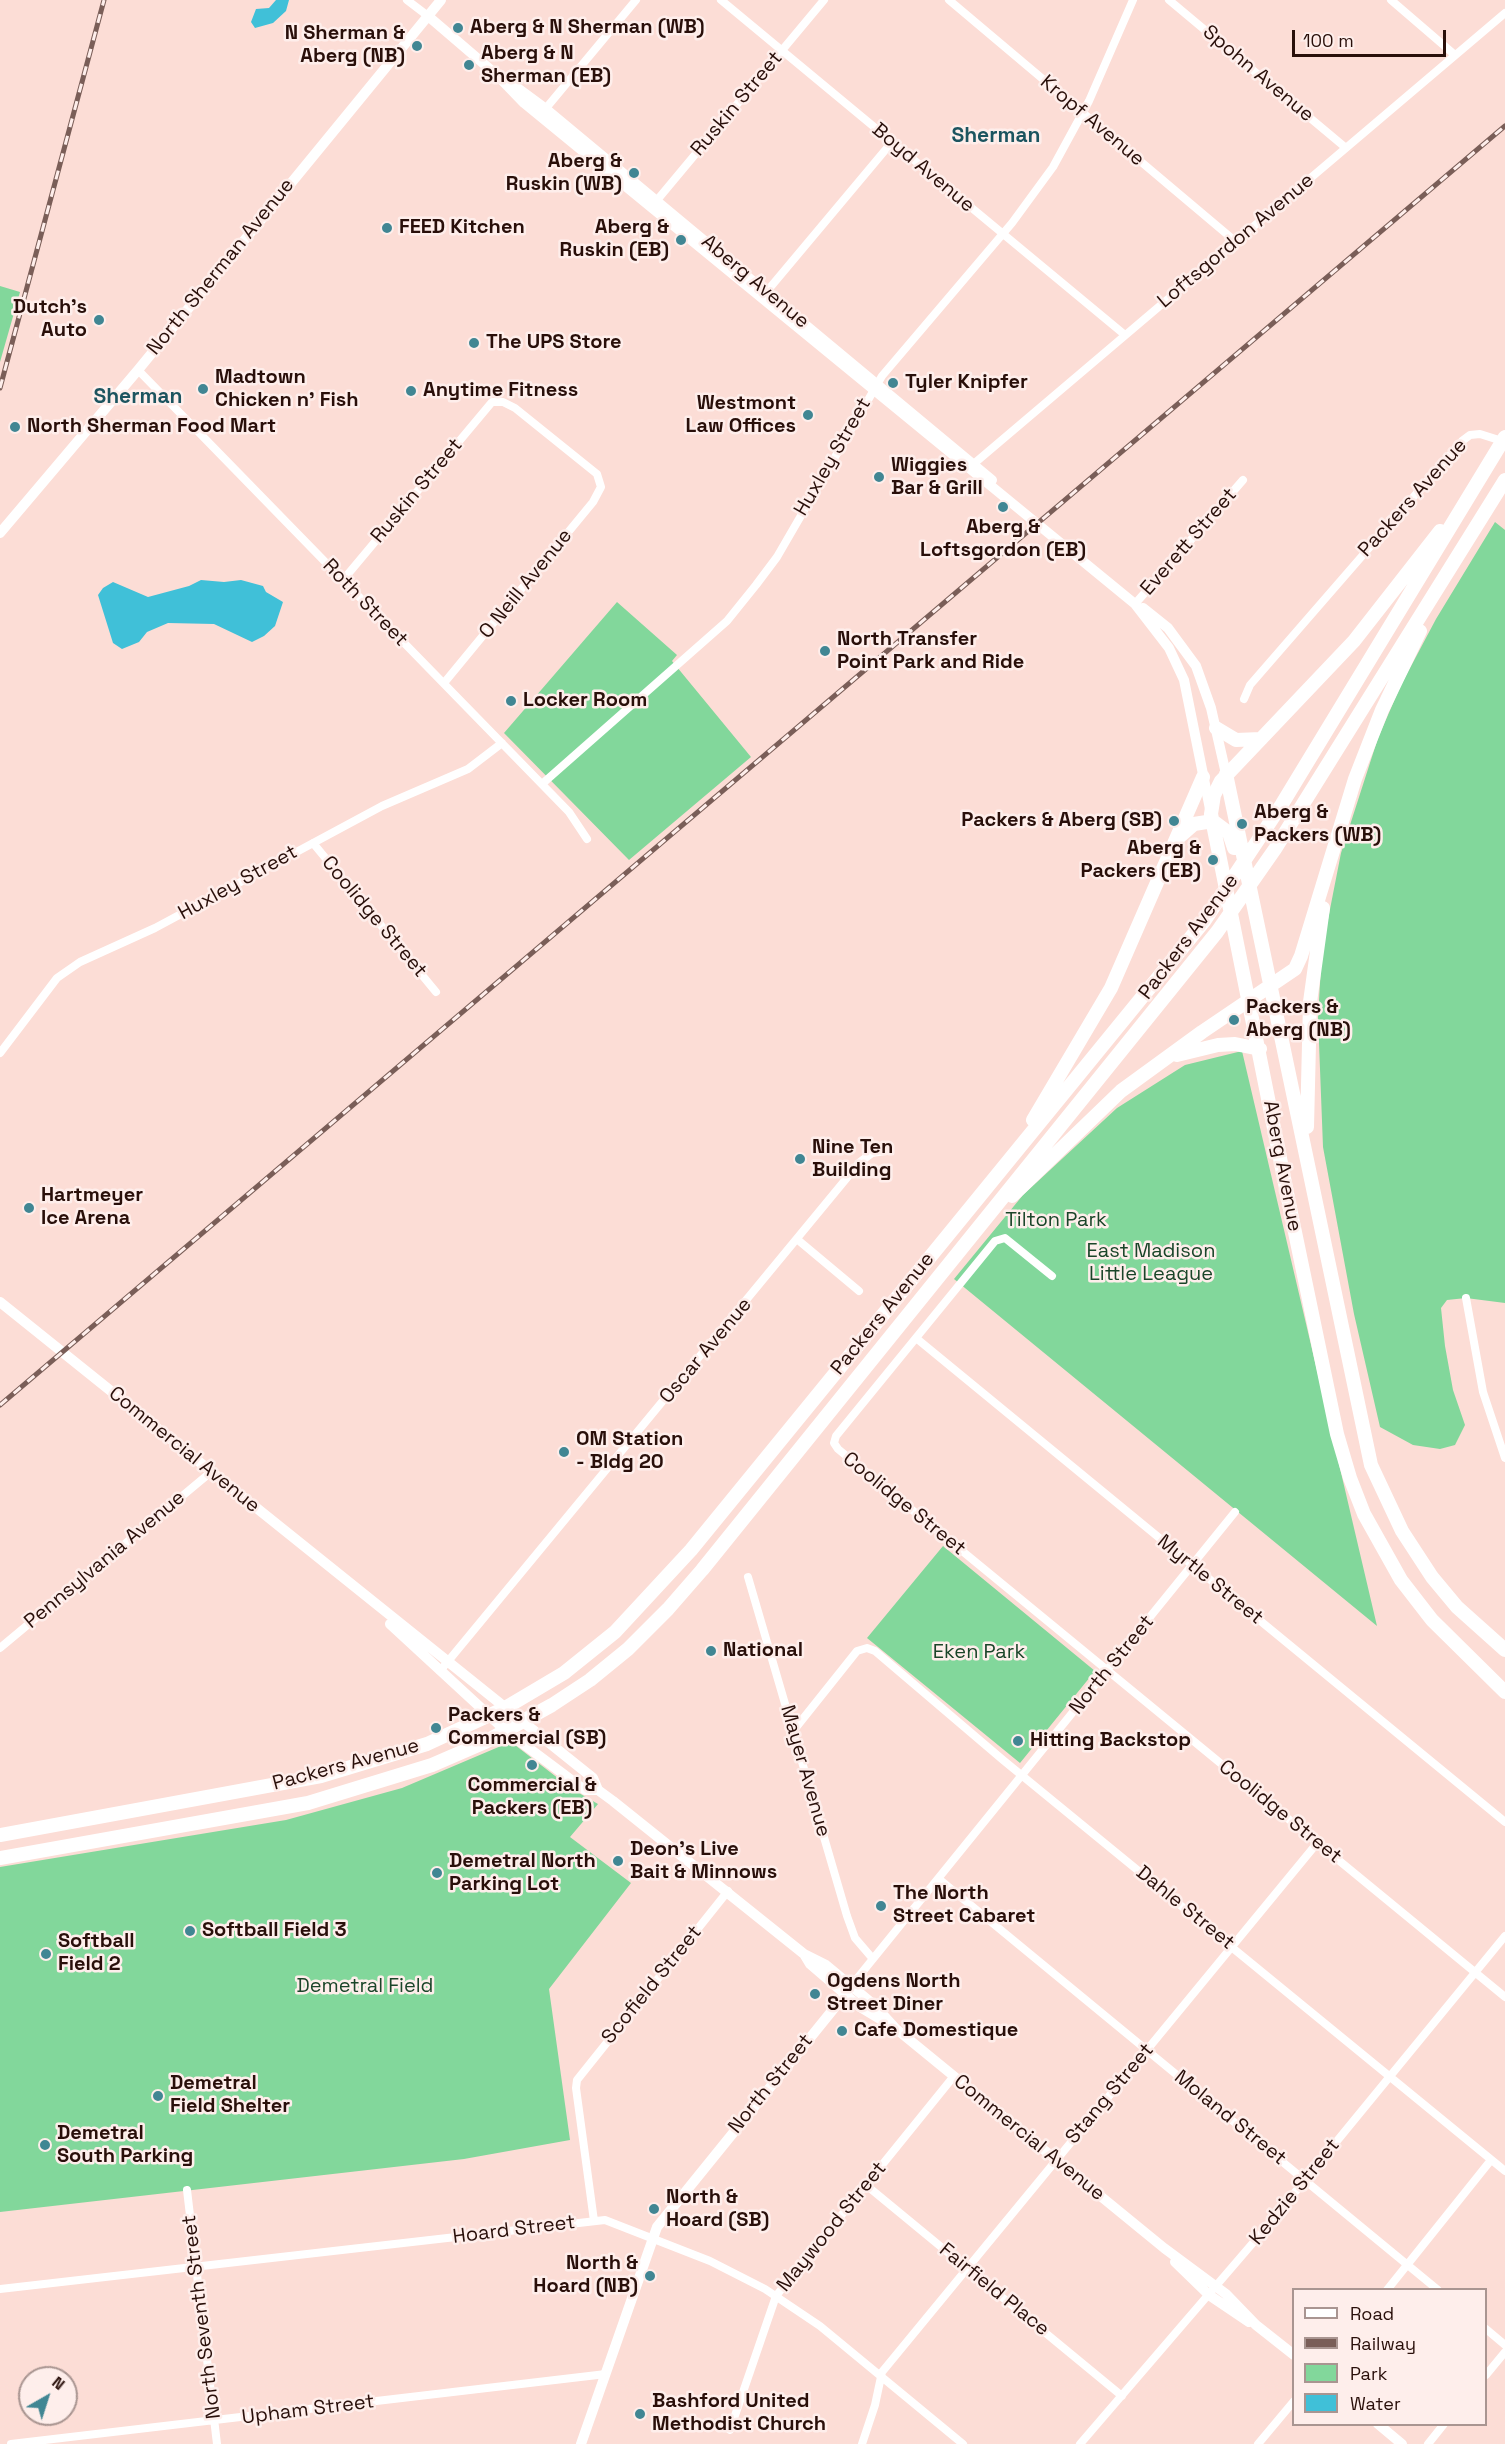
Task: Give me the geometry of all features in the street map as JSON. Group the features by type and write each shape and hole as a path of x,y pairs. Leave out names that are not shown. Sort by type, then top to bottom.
{"main road":[{"name":"Packers Avenue","path":"0,1835 321,1776 427,1744 505,1708 564,1673 591,1653 657,1589 1008,1159 1075,1082 1212,912 1262,835 1504,440"},
{"path":"1212,818 1217,787 1226,774 1354,640 1487,466"},
{"name":"Packers Avenue","path":"0,1858 308,1803 432,1765 523,1722 590,1680 628,1649 668,1609 1217,932 1267,861 1505,480"},
{"path":"980,1226 1116,1095 1250,999 1289,975 1299,962 1355,779 1382,710 1446,577"},
{"path":"1216,728 1236,740 1261,739"},
{"name":"Aberg Avenue","path":"1226,774 1371,1466 1402,1531 1432,1577 1457,1607 1505,1650"},
{"path":"1008,1159 1057,1083 1111,987 1203,777"},
{"path":"1174,841 1190,826 1212,818"},
{"path":"1212,818 1232,837 1251,922 1259,935"},
{"name":"Aberg Avenue","path":"1212,818 1337,1434 1350,1478 1364,1515 1401,1580 1431,1620 1502,1689"},
{"path":"1306,1150 1311,1002 1318,932 1335,847"},
{"path":"1162,1062 1187,1051 1210,1046 1235,1044 1260,1048"}],"street":[{"path":"407,0 428,16"},
{"name":"North Sherman Avenue","path":"0,533 138,370 441,0"},
{"path":"543,112 636,0"},
{"name":"Boyd Avenue","path":"721,0 1125,335"},
{"name":"Ruskin Street","path":"654,204 824,0"},
{"name":"Kropf Avenue","path":"949,0 1235,241"},
{"name":"Huxley Street","path":"542,784 727,621 777,556 874,386 1003,234 1053,167 1083,113 1132,0"},
{"name":"Spohn Avenue","path":"1169,0 1346,148"},
{"path":"1391,0 1455,55"},
{"name":"Loftsgordon Avenue","path":"971,466 1505,13"},
{"name":"Aberg Avenue","path":"428,16 498,75 517,97 543,112 1135,604 1158,618 1187,651 1203,684 1226,774"},
{"path":"763,295 892,142"},
{"name":"Roth Street","path":"138,370 542,784 568,812 587,839"},
{"name":"Ruskin Street","path":"343,580 492,402 503,402 515,408 594,471 600,480"},
{"name":"Packers Avenue","path":"1244,699 1250,685 1462,441 1475,434 1504,440"},
{"name":"O Neill Avenue","path":"444,683 592,502 601,487 600,480"},
{"name":"Everett Street","path":"1135,604 1243,480"},
{"name":"Aberg Avenue","path":"1135,604 1168,648 1184,680 1212,818"},
{"name":"Huxley Street","path":"0,1053 57,978 80,963 156,928 382,806 468,769 502,743"},
{"name":"Coolidge Street","path":"313,843 436,992"},
{"name":"Oscar Avenue","path":"440,1671 861,1162 872,1153 885,1151"},
{"path":"915,1338 990,1248 1003,1238 1052,1276"},
{"path":"798,1240 859,1291"},
{"path":"1466,1298 1483,1392 1505,1458"},
{"name":"Commercial Avenue","path":"0,1302 593,1778 598,1790 728,1891 804,1954 810,1964 848,1990 867,2012 895,2028 1164,2248 1213,2291 1233,2313 1256,2325 1292,2354"},
{"name":"Coolidge Street","path":"915,1338 836,1436 834,1443 838,1449 1505,1997"},
{"name":"Myrtle Street","path":"915,1338 1505,1822"},
{"name":"Pennsylvania Avenue","path":"0,1648 211,1472"},
{"name":"North Street","path":"581,2444 662,2219 1235,1512"},
{"name":"Mayer Avenue","path":"748,1578 847,1916 855,1938 873,1959"},
{"name":"Commercial Avenue","path":"369,1599 488,1716 585,1790 598,1790"},
{"name":"Dahle Street","path":"794,1730 856,1652 864,1648 878,1653 1022,1775 1505,2171"},
{"name":"Stang Street","path":"862,2444 875,2405 880,2376 1318,1842"},
{"name":"Moland Street","path":"939,1879 1437,2288"},
{"name":"Scofield Street","path":"594,2221 576,2088 577,2080 728,1891"},
{"name":"Kedzie Street","path":"1080,2444 1213,2291 1505,1936"},
{"name":"Maywood Street","path":"730,2430 776,2296 954,2076"},
{"path":"1388,2288 1491,2160"},
{"name":"Fairfield Place","path":"866,2184 1122,2396"},
{"name":"North Seventh Street","path":"187,2190 217,2444"},
{"name":"Hoard Street","path":"0,2289 605,2220 710,2261 776,2296 820,2326 963,2444"},
{"path":"1487,2331 1505,2345"},
{"path":"1487,2373 1505,2352"},
{"name":"Upham Street","path":"11,2444 606,2374"},
{"path":"1258,2444 1292,2402"},
{"path":"1380,2426 1402,2444"},
{"path":"1428,2444 1442,2426"}],"green space":[{"path":"0,286 20,292 0,362"},
{"path":"1495,522 1505,530 1505,1303 1466,1298 1447,1300 1441,1308 1453,1390 1465,1425 1455,1445 1440,1449 1413,1445 1380,1427 1354,1314 1323,1147 1318,1017 1322,950 1341,853 1378,738 1401,685 1436,619"},
{"path":"617,602 677,655 672,661 751,757 629,860 504,733"},
{"name":"East Madison Little League","path":"1242,1051 1377,1626 954,1279 1023,1195 1117,1108 1185,1065"},
{"name":"Eken Park","path":"943,1546 1095,1671 1020,1763 867,1638"},
{"name":"Demetral Field","path":"508,1743 515,1745 572,1789 598,1804 570,1837 631,1883 549,1989 570,2140 464,2159 0,2212 0,1867 286,1820 402,1788"}],"water":[{"path":"276,0 289,0 286,11 273,23 255,28 251,22 256,9 269,8"},
{"path":"201,580 224,582 241,580 263,586 266,592 283,602 275,626 264,636 252,642 214,624 168,623 147,632 139,642 122,649 113,643 98,595 103,588 113,582 148,597 189,586"}],"railway":[{"path":"0,388 104,0"},
{"path":"0,1405 1505,126"}],"place":[{"name":"Aberg & N Sherman (WB)","path":"458,28"},
{"name":"N Sherman & Aberg (NB)","path":"417,46"},
{"name":"Aberg & N Sherman (EB)","path":"469,65"},
{"name":"Aberg & Ruskin (WB)","path":"634,173"},
{"name":"FEED Kitchen","path":"387,228"},
{"name":"Aberg & Ruskin (EB)","path":"681,240"},
{"name":"Dutch's Auto","path":"99,320"},
{"name":"The UPS Store","path":"474,343"},
{"name":"Tyler Knipfer","path":"893,383"},
{"name":"Madtown Chicken n' Fish","path":"203,389"},
{"name":"Anytime Fitness","path":"411,391"},
{"name":"Westmont Law Offices","path":"808,415"},
{"name":"North Sherman Food Mart","path":"15,427"},
{"name":"Wiggies Bar & Grill","path":"879,477"},
{"name":"Aberg & Loftsgordon (EB)","path":"1003,507"},
{"name":"North Transfer Point Park and Ride","path":"825,651"},
{"name":"Locker Room","path":"511,701"},
{"name":"Packers & Aberg (SB)","path":"1174,821"},
{"name":"Aberg & Packers (WB)","path":"1242,824"},
{"name":"Aberg & Packers (EB)","path":"1213,860"},
{"name":"Packers & Aberg (NB)","path":"1234,1020"},
{"name":"Nine Ten Building","path":"800,1159"},
{"name":"Hartmeyer Ice Arena","path":"29,1208"},
{"name":"OM Station - Bldg 20","path":"564,1452"},
{"name":"National","path":"711,1651"},
{"name":"Packers & Commercial (SB)","path":"436,1728"},
{"name":"Hitting Backstop","path":"1018,1741"},
{"name":"Commercial & Packers (EB)","path":"532,1765"},
{"name":"Deon's Live Bait & Minnows","path":"618,1861"},
{"name":"Demetral North Parking Lot","path":"437,1873"},
{"name":"The North Street Cabaret","path":"881,1906"},
{"name":"Softball Field 3","path":"190,1931"},
{"name":"Softball Field 2","path":"46,1954"},
{"name":"Ogdens North Street Diner","path":"815,1994"},
{"name":"Cafe Domestique","path":"842,2031"},
{"name":"Demetral Field Shelter","path":"158,2096"},
{"name":"Demetral South Parking","path":"45,2145"},
{"name":"North & Hoard (SB)","path":"654,2209"},
{"name":"North & Hoard (NB)","path":"650,2276"},
{"name":"Bashford United Methodist Church","path":"640,2414"}],"district":[{"name":"Sherman","path":"996,136"},
{"name":"Sherman","path":"138,397"}],"park label":[{"name":"Tilton Park","path":"1056,1221"}]}
